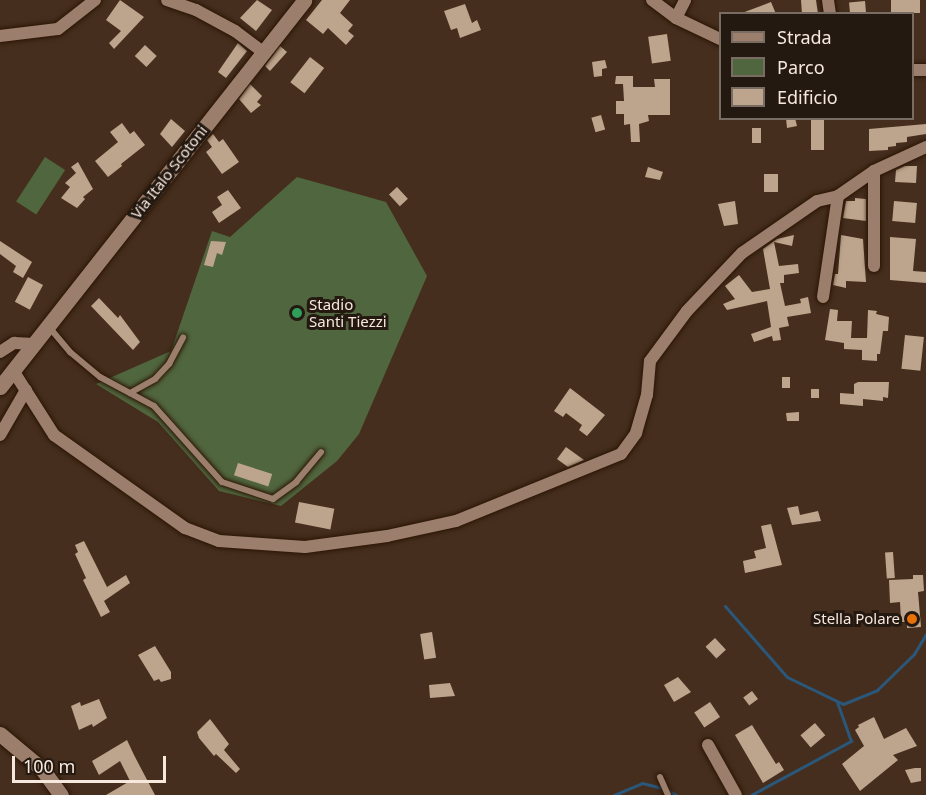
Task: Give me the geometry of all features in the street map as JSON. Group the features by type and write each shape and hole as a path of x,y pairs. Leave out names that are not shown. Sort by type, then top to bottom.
{"street":[{"path":"0,36 58,29 95,0"},
{"path":"168,0 196,10 225,26 263,52"},
{"name":"Via Italo Scotoni","path":"0,387 304,0"},
{"path":"652,0 676,18 719,39"},
{"path":"676,18 685,0"},
{"path":"14,372 54,435 185,528 219,541 305,547 387,536 456,521 621,454 636,433 647,395 650,361 687,311 742,253 817,201 838,196 874,171 926,147"},
{"path":"874,171 874,266"},
{"path":"823,297 838,196"},
{"path":"0,352 14,343 35,344"},
{"path":"0,435 26,390"},
{"path":"0,734 42,769 61,795"},
{"path":"708,745 736,795"}],"lane":[{"path":"49,326 70,352 100,377 154,406 222,482 273,499 296,482 321,452"},
{"path":"130,393 155,379 169,364 183,338"},
{"path":"660,777 668,795"}],"green space":[{"path":"45,157 65,170 36,215 16,201"},
{"name":"Stadio Santi Tiezzi","path":"297,177 386,202 427,276 359,434 337,461 281,506 219,491 158,422 96,384 171,351 212,231 230,237"}],"building":[{"path":"120,0 144,17 114,49 109,43 121,31 106,20"},
{"path":"257,0 272,10 256,31 240,18"},
{"path":"322,0 350,0 340,13 353,25 348,31 354,36 346,45 328,28 323,34 306,20"},
{"path":"801,0 816,0 818,12 802,12"},
{"path":"891,0 920,0 920,13 891,12"},
{"path":"865,1 866,12 850,12 849,2"},
{"path":"771,2 775,12 745,12"},
{"path":"465,4 472,23 477,20 481,30 460,38 457,28 451,30 444,11"},
{"path":"667,34 671,61 652,63 648,37"},
{"path":"238,43 247,51 226,78 218,72"},
{"path":"145,45 157,56 146,67 135,56"},
{"path":"280,46 287,52 270,71 265,66"},
{"path":"310,57 324,68 304,93 290,82"},
{"path":"605,60 607,68 602,69 602,76 594,77 592,62"},
{"path":"616,76 633,76 633,87 655,87 654,79 670,79 670,115 648,115 649,121 639,124 640,142 631,142 630,124 624,125 624,114 616,114 616,101 624,101 623,84 615,84"},
{"path":"250,84 262,96 257,102 261,105 251,113 239,99"},
{"path":"601,115 605,129 596,132 591,118"},
{"path":"171,119 185,131 172,147 160,134"},
{"path":"786,120 796,120 797,126 787,128"},
{"path":"811,120 824,120 824,150 811,150"},
{"path":"122,123 130,134 134,131 145,145 108,177 95,161 118,142 110,132"},
{"path":"926,124 926,134 907,137 907,142 896,143 896,146 888,147 888,150 869,151 869,129"},
{"path":"752,128 761,128 761,143 752,143"},
{"path":"213,134 219,142 223,139 239,162 222,174 206,152 212,147 207,140"},
{"path":"78,162 93,189 83,197 85,199 77,208 61,198 70,187 65,183 76,173 71,167"},
{"path":"905,166 917,166 916,183 895,182 896,170"},
{"path":"648,167 663,172 660,180 645,177"},
{"path":"764,174 778,174 778,192 764,192"},
{"path":"397,187 408,199 400,206 389,195"},
{"path":"228,190 241,208 219,223 212,212 222,205 217,197"},
{"path":"855,198 866,199 866,221 843,218 846,201 855,201"},
{"path":"735,201 738,224 724,226 718,204"},
{"path":"894,201 917,203 915,223 892,221"},
{"path":"794,235 792,246 774,242 779,266 798,264 799,273 784,275 784,283 780,283 785,306 801,303 800,299 808,297 811,313 787,317 789,326 779,328 781,340 773,341 772,336 754,342 751,334 771,327 767,301 727,310 723,304 735,299 725,286 739,275 752,292 770,289 763,249 777,239"},
{"path":"841,235 863,239 866,282 846,281 846,288 833,285 835,274 838,274"},
{"path":"890,237 916,239 913,271 926,272 926,283 890,280"},
{"path":"0,241 32,262 23,278 13,272 16,266 0,254"},
{"path":"211,241 226,242 222,255 217,253 213,267 204,265"},
{"path":"28,277 43,285 30,310 15,302"},
{"path":"99,298 118,318 120,315 140,342 133,350 91,306"},
{"path":"830,309 838,310 837,321 852,321 851,338 867,338 868,310 877,311 876,314 889,317 888,331 883,331 877,361 862,360 862,350 844,349 844,343 825,340"},
{"path":"905,335 924,337 920,371 901,369"},
{"path":"782,377 790,377 790,388 782,388"},
{"path":"889,382 888,398 883,397 883,401 863,399 863,406 840,404 840,393 854,394 854,384"},
{"path":"570,388 605,415 587,436 579,430 582,425 566,413 563,417 554,411"},
{"path":"811,389 819,389 819,398 811,398"},
{"path":"799,412 799,421 787,421 786,413"},
{"path":"566,447 584,460 568,467 557,459"},
{"path":"238,463 272,474 268,486 234,475"},
{"path":"299,502 334,509 330,529 295,523"},
{"path":"798,506 800,515 818,511 821,521 792,525 787,508"},
{"path":"771,524 782,565 745,573 743,561 756,558 754,551 766,548 761,526"},
{"path":"84,541 107,587 126,575 130,583 104,601 110,612 101,617 83,580 86,578 75,554 78,552 75,545"},
{"path":"893,552 895,578 887,578 885,553"},
{"path":"913,575 923,575 924,591 918,592 921,627 907,628 907,622 901,622 900,602 890,603 889,580 913,579"},
{"path":"432,632 436,658 424,660 420,634"},
{"path":"715,638 726,650 716,659 705,647"},
{"path":"155,646 171,672 171,679 161,682 159,679 154,681 138,655"},
{"path":"678,677 691,692 674,702 664,685"},
{"path":"450,683 455,696 430,698 429,685"},
{"path":"752,691 758,699 749,706 743,698"},
{"path":"99,699 107,718 93,727 92,724 79,730 71,706 80,702 81,706"},
{"path":"710,702 720,717 704,728 694,713"},
{"path":"874,717 884,739 906,728 917,746 893,755 898,760 860,791 842,764 864,746 855,730 859,727 858,725"},
{"path":"210,719 229,744 224,750 240,769 236,773 216,754 214,756 199,738 197,732"},
{"path":"815,723 825,735 811,747 800,735"},
{"path":"752,725 776,764 779,762 784,770 763,783 735,735"},
{"path":"127,740 155,795 106,795 130,781 120,761 99,775 92,761"},
{"path":"921,768 921,781 911,783 905,770"}],"waterway":[{"path":"725,606 787,677 843,704 877,690 914,654 926,634"},
{"path":"751,795 851,741 837,702"},
{"path":"614,795 642,783 666,789 676,795"}],"place":[{"name":"Stadio Santi Tiezzi","path":"297,313"},
{"name":"Stella Polare","path":"912,619"}]}
